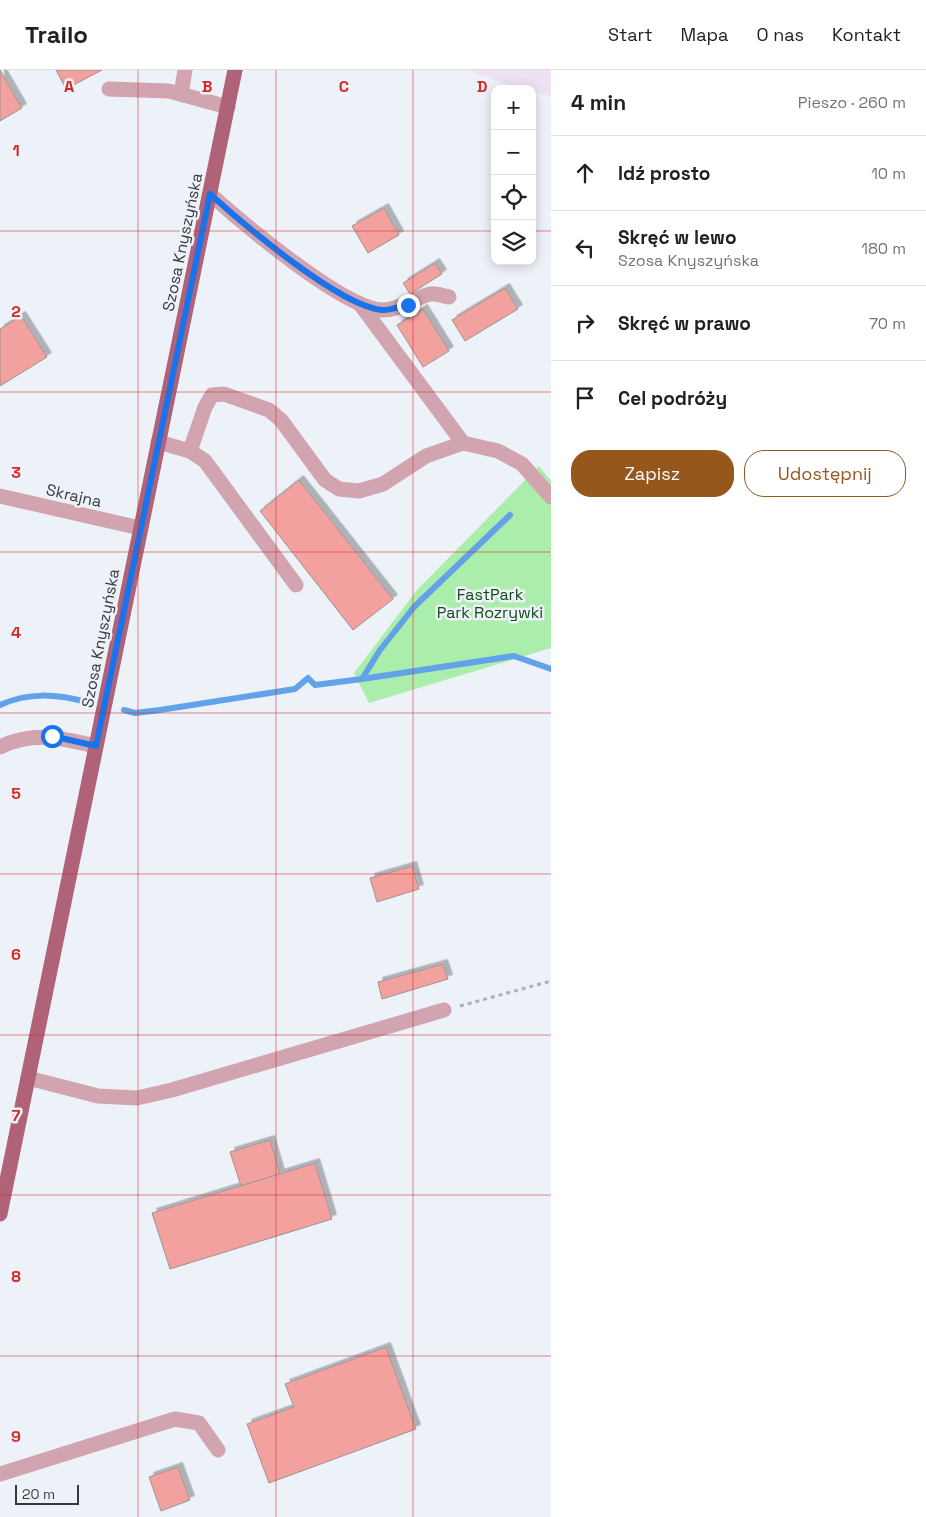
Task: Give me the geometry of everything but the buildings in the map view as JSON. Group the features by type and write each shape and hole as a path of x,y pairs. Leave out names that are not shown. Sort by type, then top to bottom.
{"main road":[{"name":"Szosa Knyszyńska","path":"0,1214 235,70"}],"street":[{"path":"181,94 185,70"},
{"path":"109,89 169,91 228,107"},
{"path":"210,194 310,274 360,304 382,310 408,305 431,294 448,297"},
{"path":"360,304 463,443"},
{"path":"190,451 205,407 212,395 224,394 269,410 281,420 325,480 339,489 359,491 383,484 426,456 463,443 498,451 522,464 551,498"},
{"path":"158,442 190,451 205,462 296,585"},
{"name":"Skrajna","path":"0,496 140,528"},
{"path":"0,746 13,740 52,736 96,746"},
{"path":"28,1078 98,1096 137,1098 444,1010"},
{"path":"0,1474 175,1420 199,1424 218,1450"}],"path":[{"path":"444,1010 551,981"}],"shaded area":[{"path":"471,70 551,70 551,97 536,92 536,85 510,85 476,74"}],"green space":[{"name":"FastPark Park Rozrywki","path":"539,466 551,481 551,648 369,703 354,673 417,590"}],"waterway":[{"path":"510,515 414,607 380,650 362,679 514,656 551,669"},
{"path":"124,710 135,713 160,710 295,689 308,678 315,685 362,679"},
{"path":"0,705 32,696 64,697 86,702"}],"route":[{"path":"52,736 96,746 210,194 233,215 310,274 360,304 382,310 408,305"}]}
